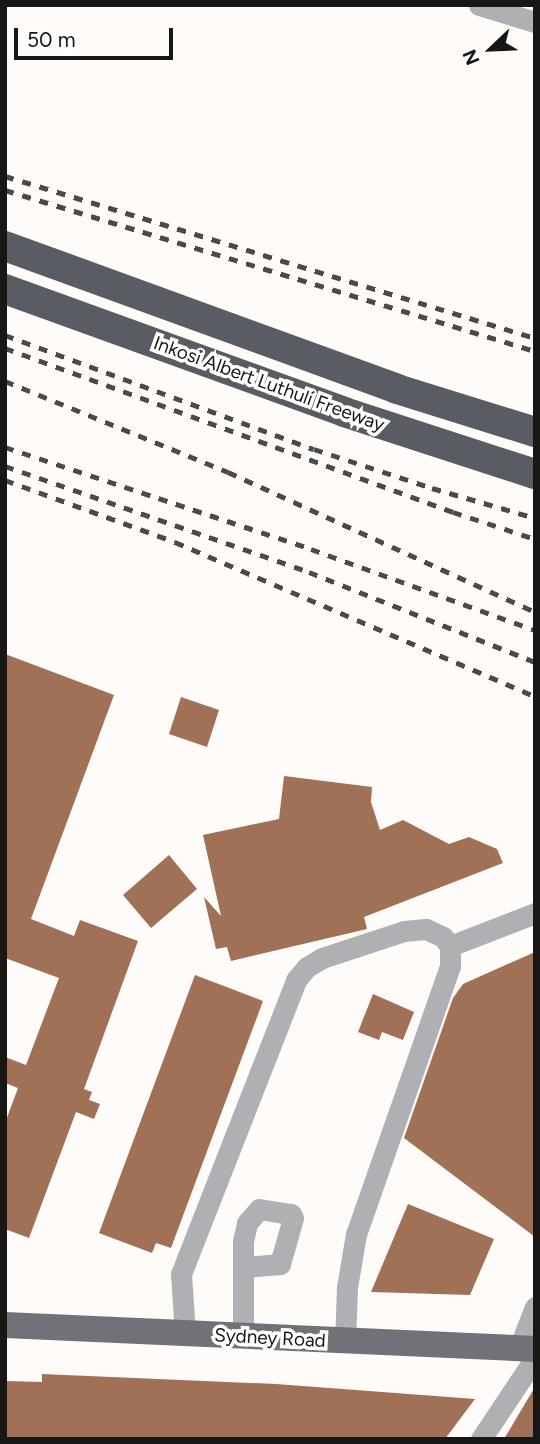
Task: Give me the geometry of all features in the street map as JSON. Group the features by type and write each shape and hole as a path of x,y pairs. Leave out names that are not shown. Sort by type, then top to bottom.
{"highway":[{"name":"Inkosi Albert Luthuli Freeway","path":"5,246 397,389 535,432"},
{"name":"Inkosi Albert Luthuli Freeway","path":"5,289 345,412 535,474"}],"main road":[{"name":"Sydney Road","path":"5,1325 530,1352"}],"street":[{"path":"479,5 535,22"},
{"path":"450,946 535,913"},
{"path":"185,1334 181,1273 296,980 307,967 322,958 404,931 426,929 443,937 450,946 450,966 351,1252 345,1341"},
{"path":"243,1336 244,1267"},
{"path":"481,1439 530,1352 535,1307"}],"building":[{"path":"5,654 114,695 31,919 74,936 80,920 138,941 84,1089 92,1092 89,1100 100,1104 94,1119 76,1112 29,1238 5,1229 5,1123 18,1088 5,1083 5,1057 26,1065 59,978 5,958"},
{"path":"181,697 219,710 207,747 169,734"},
{"path":"284,776 372,787 371,802 380,830 403,820 449,844 469,837 497,849 503,863 364,917 367,929 231,961 227,947 216,949 204,897 221,916 203,835 279,819"},
{"path":"169,855 197,889 151,928 123,895"},
{"path":"535,952 535,1237 404,1138 453,998 463,984"},
{"path":"195,975 263,1001 171,1248 156,1243 152,1253 99,1233"},
{"path":"373,994 414,1012 403,1040 382,1032 379,1040 358,1032"},
{"path":"408,1204 494,1239 470,1295 371,1292"},
{"path":"42,1374 276,1384 475,1399 445,1439 5,1439 5,1381 42,1382"},
{"path":"535,1387 535,1439 504,1439"}],"railway":[{"path":"5,176 535,338"},
{"path":"5,190 535,351"},
{"path":"5,335 314,449 535,518"},
{"path":"5,348 453,512 535,539"},
{"path":"5,381 228,472 535,612"},
{"path":"5,447 311,549 535,630"},
{"path":"5,466 309,572 535,662"},
{"path":"5,480 175,542 535,696"}]}
